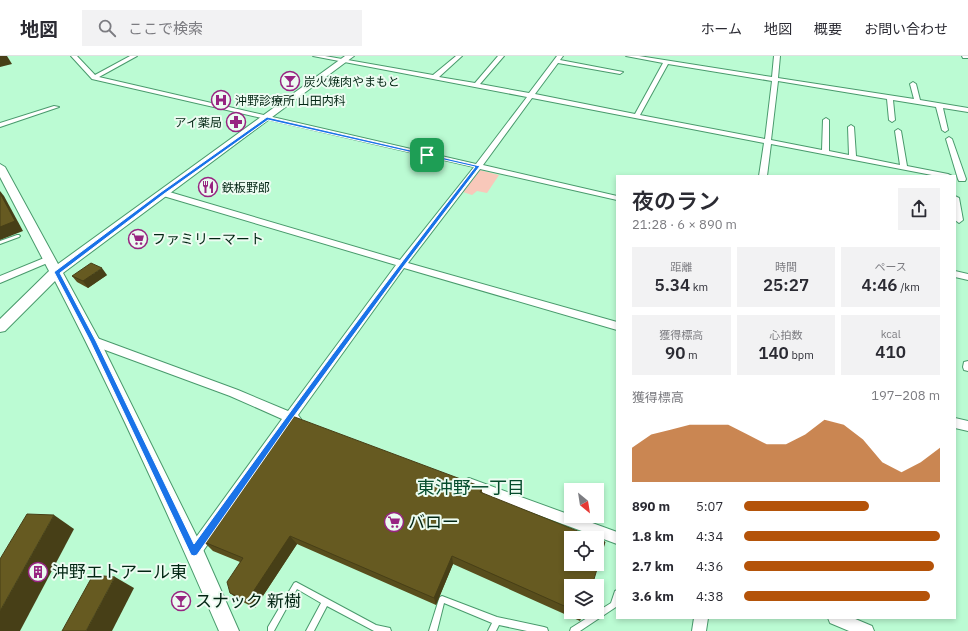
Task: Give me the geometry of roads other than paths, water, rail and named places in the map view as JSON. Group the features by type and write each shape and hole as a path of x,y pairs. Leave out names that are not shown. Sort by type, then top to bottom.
{"street":[{"path":"74,56 94,78 616,198"},
{"path":"94,78 134,56"},
{"path":"316,56 346,58 476,85 825,152 904,168 921,173 939,175"},
{"path":"436,77 459,56"},
{"path":"476,85 501,56"},
{"path":"629,56 775,78 968,110"},
{"path":"763,175 774,100 778,56"},
{"path":"0,327 56,272 267,118 346,58"},
{"path":"194,552 290,417 402,264 478,166 558,58 620,72"},
{"path":"637,115 666,62"},
{"path":"913,84 917,101"},
{"path":"890,97 892,120"},
{"path":"939,105 945,130"},
{"path":"0,125 56,107"},
{"path":"825,152 826,120"},
{"path":"851,127 853,158"},
{"path":"898,132 904,168"},
{"path":"949,139 962,179"},
{"path":"0,167 93,341 194,552 229,631"},
{"path":"163,193 616,326"},
{"path":"956,202 960,220"},
{"path":"0,280 50,259"},
{"path":"956,274 968,277"},
{"path":"93,341 234,393 304,422"},
{"path":"956,423 968,426"},
{"path":"460,480 616,538"},
{"path":"699,631 701,619"},
{"path":"837,619 867,631"}],"lane":[{"path":"0,243 18,236"},
{"path":"271,631 296,585 374,629 387,631"},
{"path":"433,631 442,599 497,621 544,631"},
{"path":"310,631 326,601"},
{"path":"574,631 616,605"},
{"path":"492,631 497,621"}],"place":[{"name":"炭火焼肉やまもと","path":"290,81"},
{"name":"沖野診療所 山田内科","path":"221,100"},
{"name":"アイ薬局","path":"236,122"},
{"name":"鉄板野郎","path":"208,187"},
{"name":"ファミリーマート","path":"138,239"},
{"name":"バロー","path":"394,522"},
{"name":"沖野エトアール東","path":"38,572"},
{"name":"スナック 新樹","path":"181,601"}],"district":[{"name":"東沖野一丁目","path":"471,487"}]}
